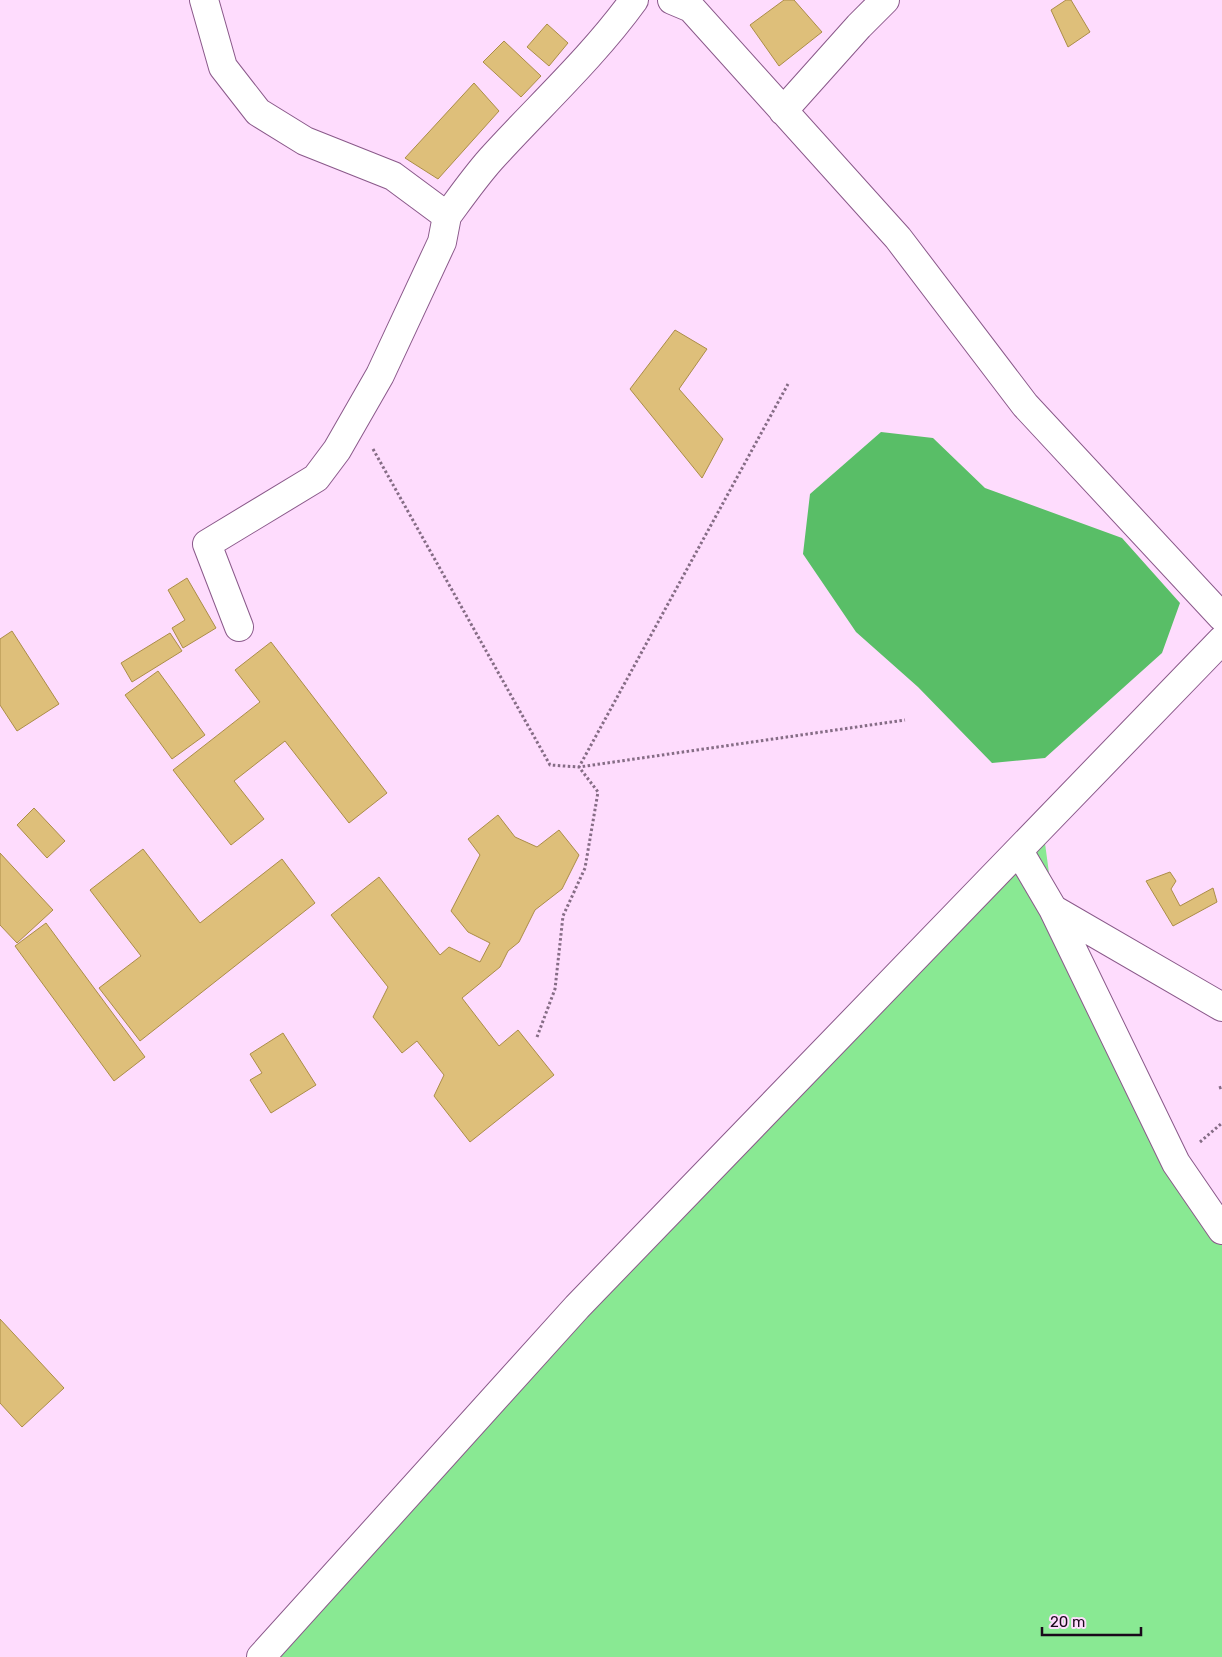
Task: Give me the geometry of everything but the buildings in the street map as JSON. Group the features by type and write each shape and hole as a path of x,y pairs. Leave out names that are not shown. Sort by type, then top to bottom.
{"street":[{"path":"204,0 223,67 258,112 305,142 392,176 447,216"},
{"path":"239,627 207,544 316,478 337,450 380,375 442,242 447,216 490,160 569,77 617,23 634,0"},
{"path":"672,0 691,8 898,238 1025,405 1222,617"},
{"path":"783,111 859,26 885,0"},
{"path":"261,1657 577,1307 1222,640"},
{"path":"1019,851 1053,909 1176,1164 1222,1230"},
{"path":"1053,909 1222,1007"}],"path":[{"path":"578,768 788,384"},
{"path":"355,418 550,765 578,768 905,720"},
{"path":"537,1036 555,989 563,916 585,868 598,792 578,768"}],"green space":[{"path":"881,432 933,438 985,488 1122,538 1180,603 1162,653 1045,758 992,763 918,687 856,632 803,554 810,494"},
{"path":"1042,821 1049,873 1201,1186 1222,1211 1222,1657 262,1657"}]}
